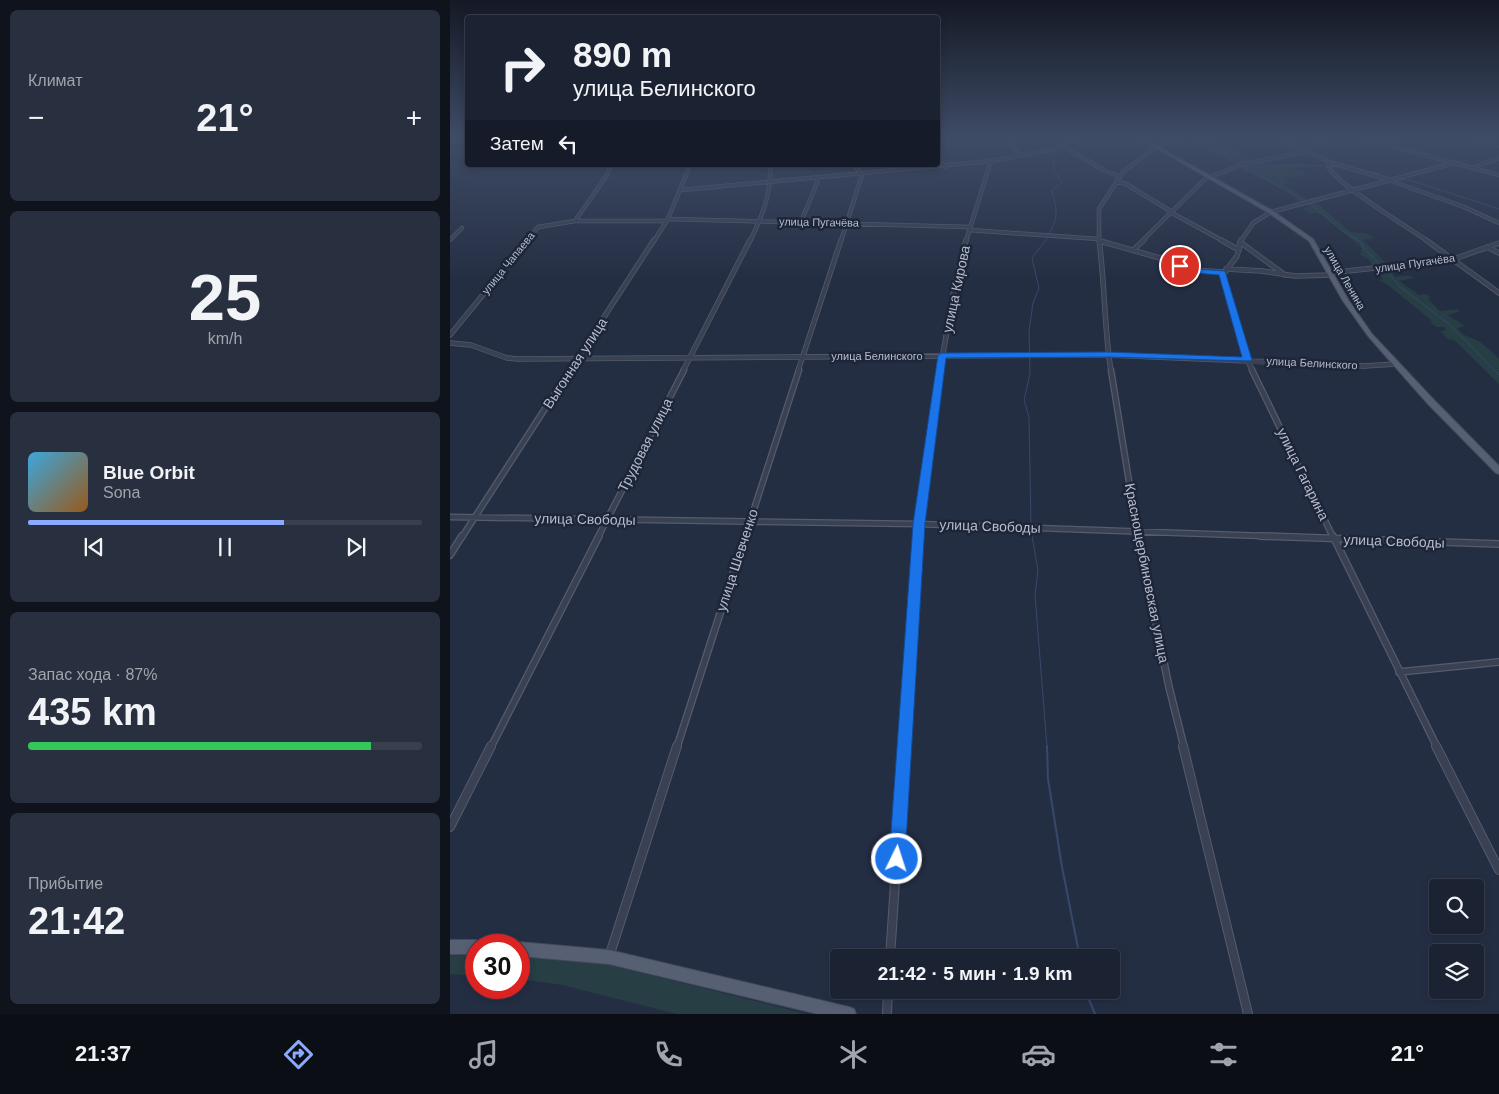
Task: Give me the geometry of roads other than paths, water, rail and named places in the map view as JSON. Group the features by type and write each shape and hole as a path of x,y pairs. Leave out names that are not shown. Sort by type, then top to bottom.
{"main road":[{"name":"улица Ленина","path":"1222,185 1271,212 1311,240 1357,318 1431,402 1499,471"},
{"path":"450,947 465,947"},
{"path":"530,950 609,957 849,1014"}],"street":[{"path":"575,221 600,185"},
{"name":"Выгонная улица","path":"450,555 667,220 683,185"},
{"path":"681,190 734,185"},
{"name":"Трудовая улица","path":"450,827 760,220 771,185"},
{"path":"801,222 816,185"},
{"name":"улица Шевченко","path":"609,957 859,185"},
{"name":"улица Кирова","path":"891,949 919,524 942,355 959,265 983,185"},
{"name":"Краснощербиновская улица","path":"1114,185 1099,209 1097,219 1108,355 1137,531 1169,687 1248,1014"},
{"path":"1128,185 1173,211 1219,241 1238,250"},
{"path":"1133,250 1200,185"},
{"path":"1346,185 1454,259 1499,293"},
{"path":"1224,271 1237,256 1240,242 1253,223 1271,212 1370,185"},
{"path":"1405,185 1464,207 1499,223"},
{"name":"улица Пугачёва","path":"575,221 760,220 969,228 1049,234 1100,240 1196,271 1256,271 1285,275 1330,274 1454,259 1499,243"},
{"name":"улица Чапаева","path":"450,335 538,227 575,221"},
{"path":"450,240 462,228"},
{"path":"1240,242 1285,275"},
{"path":"1486,247 1499,254"},
{"name":"улица Гагарина","path":"1224,271 1247,360 1399,672 1499,870"},
{"name":"улица Белинского","path":"450,343 471,345 507,358 1108,355 1364,366 1396,364"},
{"name":"улица Свободы","path":"450,517 919,524 1499,544"},
{"path":"1399,672 1499,662"},
{"path":"887,1014 888,999"}],"waterway":[{"path":"1049,234 1056,217 1052,190 1059,185"},
{"path":"1277,185 1305,201"},
{"path":"1426,185 1499,209"},
{"path":"1309,203 1340,229 1361,242 1364,249 1382,266"},
{"path":"1031,526 1029,417 1024,400 1030,374 1029,331 1033,303 1039,288 1032,258 1048,237"},
{"path":"1385,269 1399,286 1449,324 1499,375"},
{"path":"1031,530 1038,570 1035,595 1047,747"},
{"path":"1047,746 1048,779 1062,867 1078,949"},
{"path":"1089,999 1095,1014"}]}
